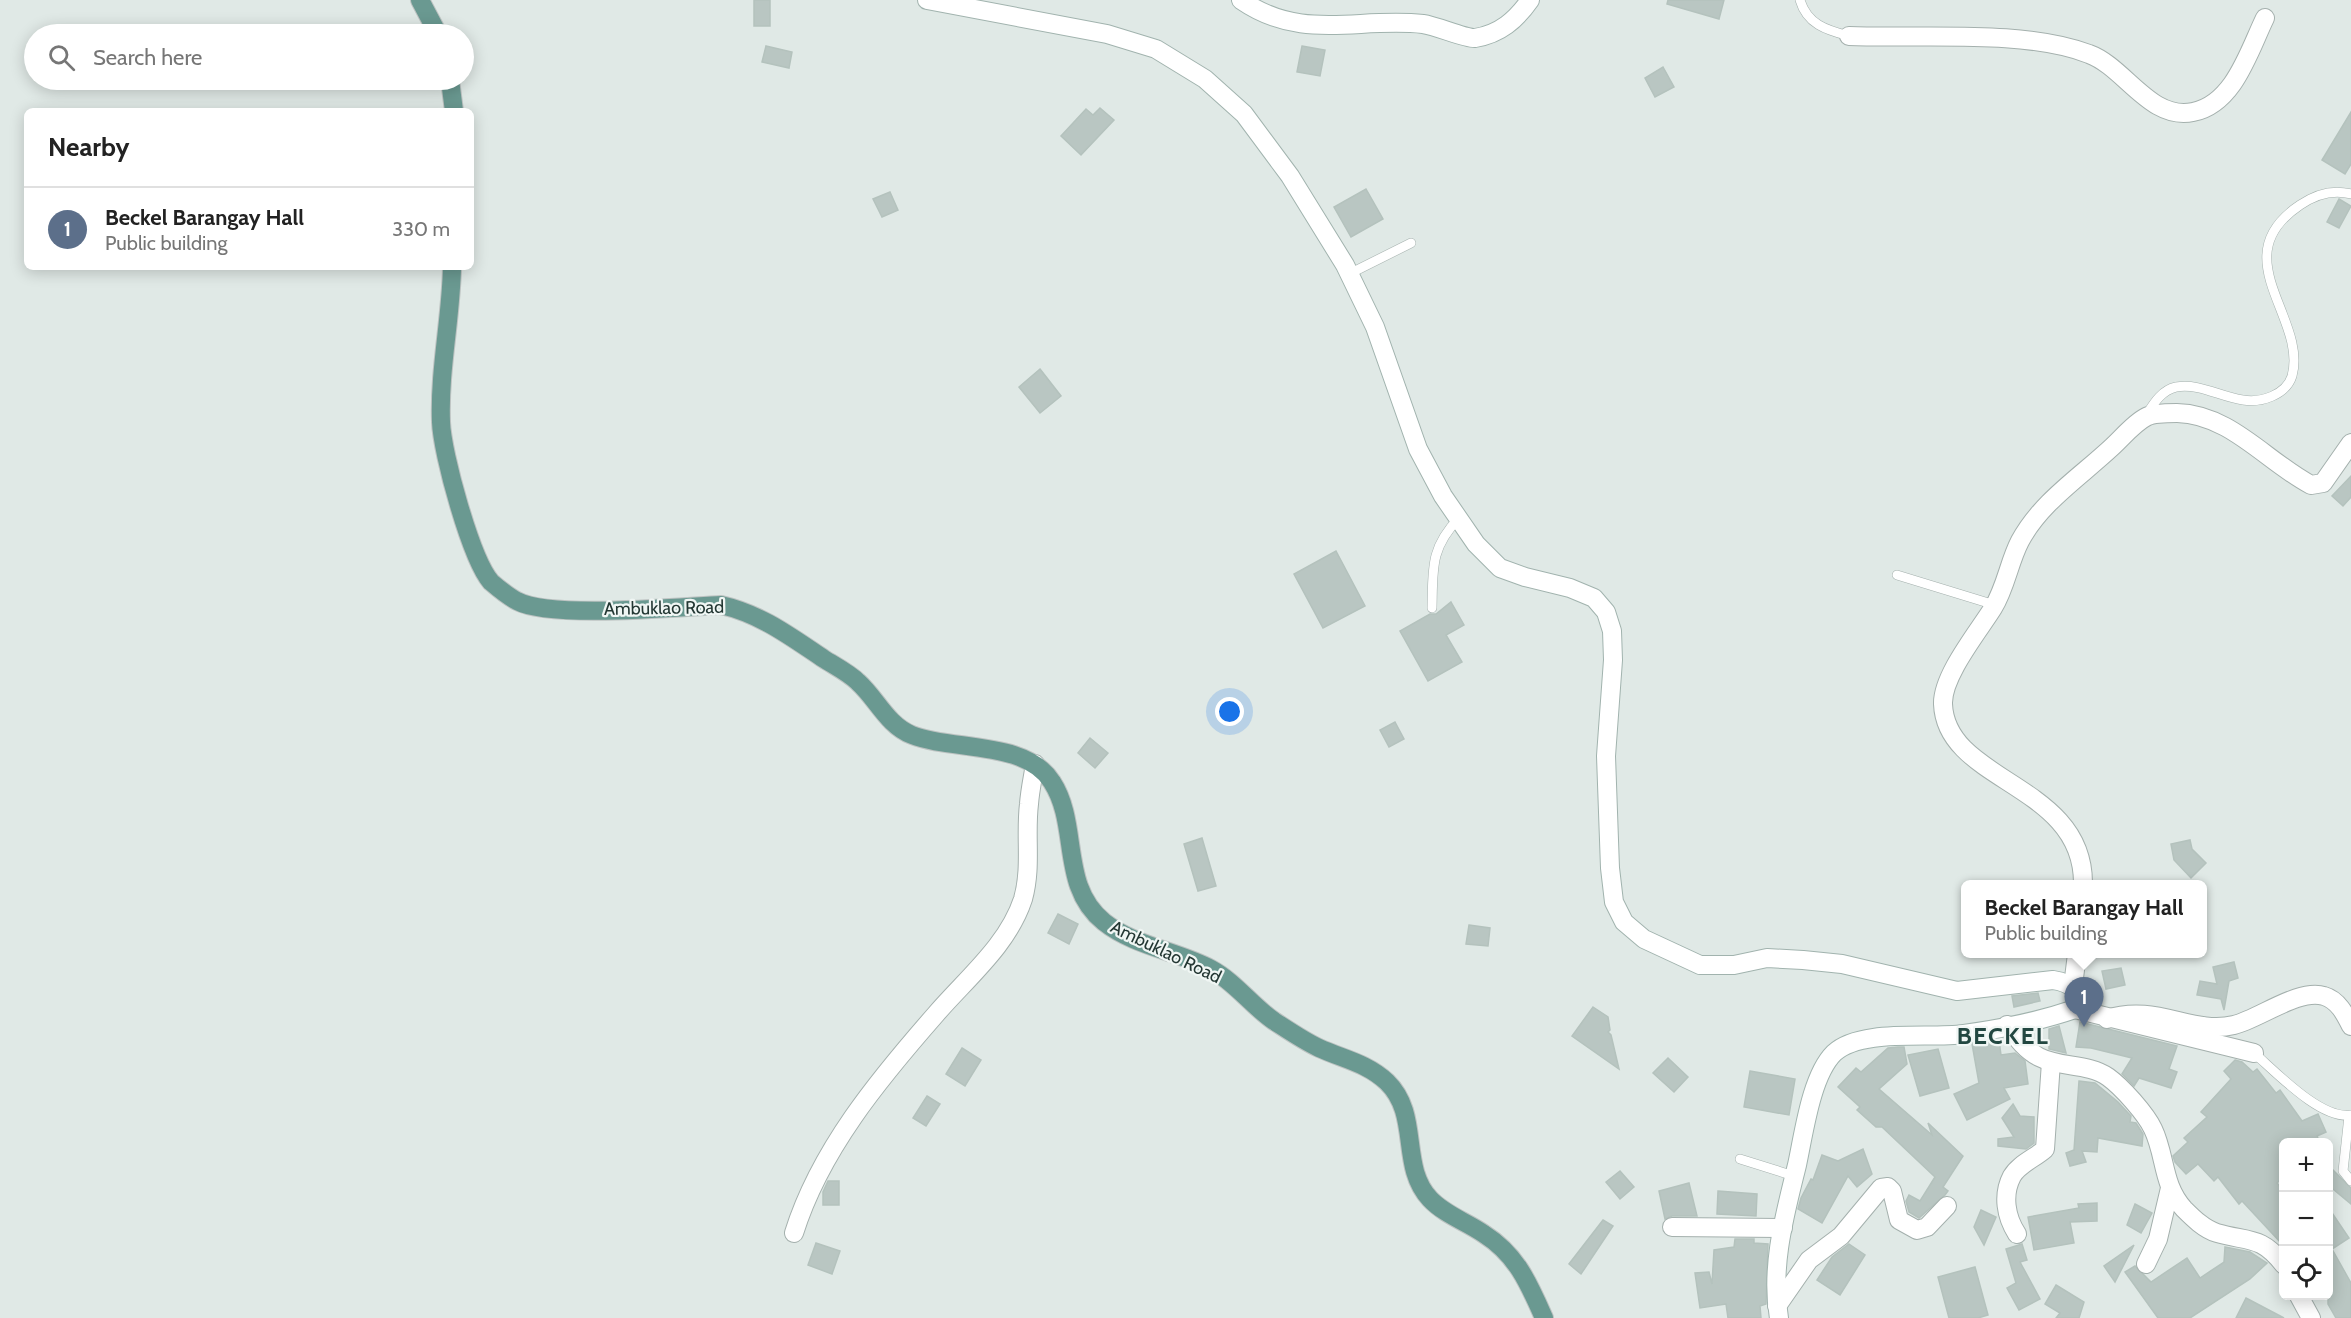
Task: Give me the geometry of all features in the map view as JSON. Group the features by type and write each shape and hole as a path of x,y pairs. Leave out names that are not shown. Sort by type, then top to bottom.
{"main road":[{"path":"420,0 433,24"},
{"path":"451,90 454,108"},
{"name":"Ambuklao Road","path":"452,270 451,303 442,377 441,424 454,486 472,547 491,581 518,602 550,608 722,605 740,609 764,620 859,682 896,727 913,736 989,749 1035,764 1052,781 1062,804 1076,881 1088,904 1102,921 1121,933 1212,970 1272,1020 1320,1048 1350,1058 1371,1069 1388,1083 1402,1101 1411,1132 1412,1165 1418,1183 1431,1200 1485,1234 1511,1254 1526,1277 1544,1318"}],"street":[{"path":"927,0 1107,34 1156,49 1205,79 1244,114 1290,176 1349,274 1375,327 1418,449 1476,544 1500,567 1525,577 1570,588 1594,598 1606,612 1612,631 1613,660 1606,756 1614,902 1624,922 1644,939 1700,965 1734,965 1767,958 1842,964 1957,992 2053,980 2073,986"},
{"path":"1241,0 1274,19 1303,25 1398,21 1439,26 1473,38 1498,32 1519,16 1530,0"},
{"path":"1849,36 1997,39 2074,48 2096,56 2146,97 2177,113 2205,109 2219,100 2233,82 2265,18"},
{"path":"2082,880 2078,847 2065,826 2038,800 1980,761 1958,741 1946,721 1943,702 1946,685 1995,605 2008,577 2019,542 2040,510 2146,417 2189,414 2223,425 2311,485 2323,483 2351,443"},
{"path":"794,1233 805,1200 828,1153 897,1060 992,953 1006,933 1023,899 1029,860 1028,805 1035,764"},
{"path":"2075,1009 2079,999 2073,986 2076,958"},
{"path":"2107,1019 2135,1013 2164,1016 2210,1027 2232,1026 2308,995 2324,996 2344,1012 2351,1026"},
{"path":"1778,1312 1777,1256 1794,1176 1815,1090 1825,1066 1835,1052 1865,1040 1963,1035 2075,1009 2107,1019 2254,1053"},
{"path":"2007,1025 2026,1049 2051,1062 2098,1072 2115,1084 2153,1129 2170,1188 2184,1209 2202,1225 2216,1233 2244,1237 2263,1244 2279,1261"},
{"path":"2017,1234 2008,1221 2008,1194 2012,1176 2044,1149 2051,1062"},
{"path":"1778,1312 1809,1260 1841,1236 1881,1188 1888,1187 1892,1191 1899,1220 1904,1225 1917,1230 1927,1227 1947,1206"},
{"path":"2146,1264 2158,1239 2170,1188"},
{"path":"1672,1227 1783,1228"},
{"path":"2301,1300 2311,1318"}],"lane":[{"path":"1800,0 1810,20 1815,24 1849,36"},
{"path":"2146,417 2157,398 2174,387 2195,387 2243,400 2262,399 2281,392 2291,377 2294,362 2289,335 2277,305 2266,260 2271,233 2289,212 2312,197 2327,192 2351,194"},
{"path":"1349,274 1411,243"},
{"path":"1432,608 1435,553 1445,532 1459,518"},
{"path":"1897,575 1995,605"},
{"path":"2254,1053 2308,1100 2350,1121 2343,1171 2351,1181"},
{"path":"1740,1159 1794,1176"}],"building":[{"path":"754,0 770,0 770,26 754,26"},
{"path":"1668,0 1724,0 1719,19 1667,4"},
{"path":"766,46 792,52 789,68 762,62"},
{"path":"1302,46 1325,50 1320,76 1297,72"},
{"path":"1663,67 1674,87 1655,97 1645,78"},
{"path":"1100,108 1114,120 1081,155 1061,136 1086,109 1093,115"},
{"path":"2351,112 2351,164 2345,174 2322,160"},
{"path":"1366,189 1383,219 1351,237 1334,207"},
{"path":"890,192 898,210 882,217 873,199"},
{"path":"2339,199 2351,206 2339,228 2327,222"},
{"path":"1040,369 1061,396 1040,413 1019,387"},
{"path":"2351,476 2351,497 2343,506 2332,496"},
{"path":"1336,551 1365,606 1323,628 1294,574"},
{"path":"1451,602 1464,625 1446,635 1462,662 1428,681 1400,631 1430,614 1436,614"},
{"path":"1395,722 1404,739 1389,747 1380,730"},
{"path":"1090,738 1108,753 1095,768 1078,753"},
{"path":"1202,838 1216,886 1198,891 1184,844"},
{"path":"2190,840 2192,849 2206,863 2191,878 2174,860 2171,844"},
{"path":"1058,914 1078,924 1069,944 1048,933"},
{"path":"1469,925 1490,928 1488,946 1466,944"},
{"path":"2234,962 2238,978 2229,981 2224,1010 2221,999 2197,995 2200,981 2217,984 2213,967"},
{"path":"2121,968 2125,985 2106,989 2102,971"},
{"path":"2038,993 2040,1001 2014,1007 2012,996"},
{"path":"1593,1007 1608,1017 1610,1030 1608,1032 1611,1035 1619,1069 1572,1036"},
{"path":"2080,1022 2177,1046 2169,1069 2177,1072 2171,1088 2139,1078 2134,1086 2122,1074 2132,1058 2091,1048 2076,1047"},
{"path":"2059,1026 2066,1053 2049,1049 2049,1029"},
{"path":"1999,1040 2001,1055 2015,1053 2025,1061 2028,1084 2004,1088 2010,1099 1967,1120 1954,1094 1979,1083 1972,1044"},
{"path":"1904,1047 1907,1064 1879,1089 1932,1135 1928,1123 1963,1156 1943,1187 1948,1191 1919,1218 1909,1212 1906,1201 1909,1195 1920,1201 1935,1177 1882,1127 1876,1127 1857,1110 1860,1107 1838,1087 1856,1068 1861,1072 1888,1048"},
{"path":"962,1048 981,1060 965,1086 946,1074"},
{"path":"1938,1049 1949,1088 1920,1096 1908,1055"},
{"path":"1668,1058 1688,1077 1674,1092 1653,1073"},
{"path":"2235,1060 2242,1062 2253,1072 2257,1069 2276,1093 2280,1090 2302,1121 2318,1114 2326,1132 2317,1136 2318,1138 2279,1138 2279,1181 2277,1183 2279,1185 2279,1241 2242,1201 2239,1204 2218,1177 2214,1181 2198,1164 2186,1174 2175,1162 2173,1156 2188,1142 2184,1138 2207,1117 2201,1112 2231,1079 2224,1071"},
{"path":"1750,1071 1795,1079 1789,1115 1744,1107"},
{"path":"2079,1081 2095,1083 2118,1102 2131,1116 2130,1122 2136,1123 2143,1134 2142,1146 2098,1138 2097,1152 2082,1151 2086,1162 2070,1166 2066,1153 2074,1150"},
{"path":"927,1096 940,1104 926,1126 913,1118"},
{"path":"2013,1104 2020,1116 2034,1117 2034,1143 2026,1149 1998,1146 1998,1139 2014,1137 2002,1118"},
{"path":"1863,1149 1872,1174 1857,1187 1848,1176 1822,1223 1798,1209 1801,1198 1811,1179 1813,1180 1822,1155 1838,1161"},
{"path":"2333,1170 2351,1188 2351,1204 2333,1189"},
{"path":"1620,1171 1634,1187 1620,1199 1606,1182"},
{"path":"828,1181 839,1181 839,1205 823,1205 823,1192"},
{"path":"1689,1183 1697,1216 1672,1216 1665,1219 1659,1191"},
{"path":"1718,1191 1757,1194 1756,1216 1717,1214"},
{"path":"2097,1203 2097,1221 2070,1222 2074,1243 2034,1250 2028,1217 2079,1208 2078,1204"},
{"path":"2135,1204 2152,1213 2141,1233 2127,1225"},
{"path":"1981,1210 1996,1217 1984,1245 1974,1227"},
{"path":"2333,1214 2349,1238 2333,1248"},
{"path":"1603,1220 1613,1226 1581,1274 1569,1264"},
{"path":"1735,1239 1754,1239 1754,1243 1768,1244 1766,1304 1760,1306 1761,1318 1728,1318 1726,1304 1700,1308 1695,1273 1709,1272 1712,1284 1714,1250 1734,1247"},
{"path":"816,1243 840,1251 832,1274 808,1265"},
{"path":"1849,1244 1865,1255 1840,1295 1817,1280 1832,1257"},
{"path":"2022,1244 2027,1260 2020,1262 2040,1299 2019,1310 2007,1288 2016,1283 2006,1249"},
{"path":"2134,1245 2115,1282 2104,1266"},
{"path":"2225,1247 2250,1252 2267,1263 2250,1279 2190,1318 2158,1318 2125,1272 2135,1266 2151,1282 2187,1258 2200,1278 2224,1262"},
{"path":"2333,1251 2351,1283 2351,1318 2336,1318 2328,1300 2333,1300"},
{"path":"1975,1267 1988,1315 1978,1318 1949,1318 1938,1277"},
{"path":"2056,1285 2084,1302 2079,1318 2056,1318 2060,1313 2045,1304"},
{"path":"2246,1298 2284,1318 2236,1318"}],"place":[{"name":"Beckel Barangay Hall","path":"2084,1027"}],"district":[{"name":"BECKEL","path":"2003,1036"}]}
